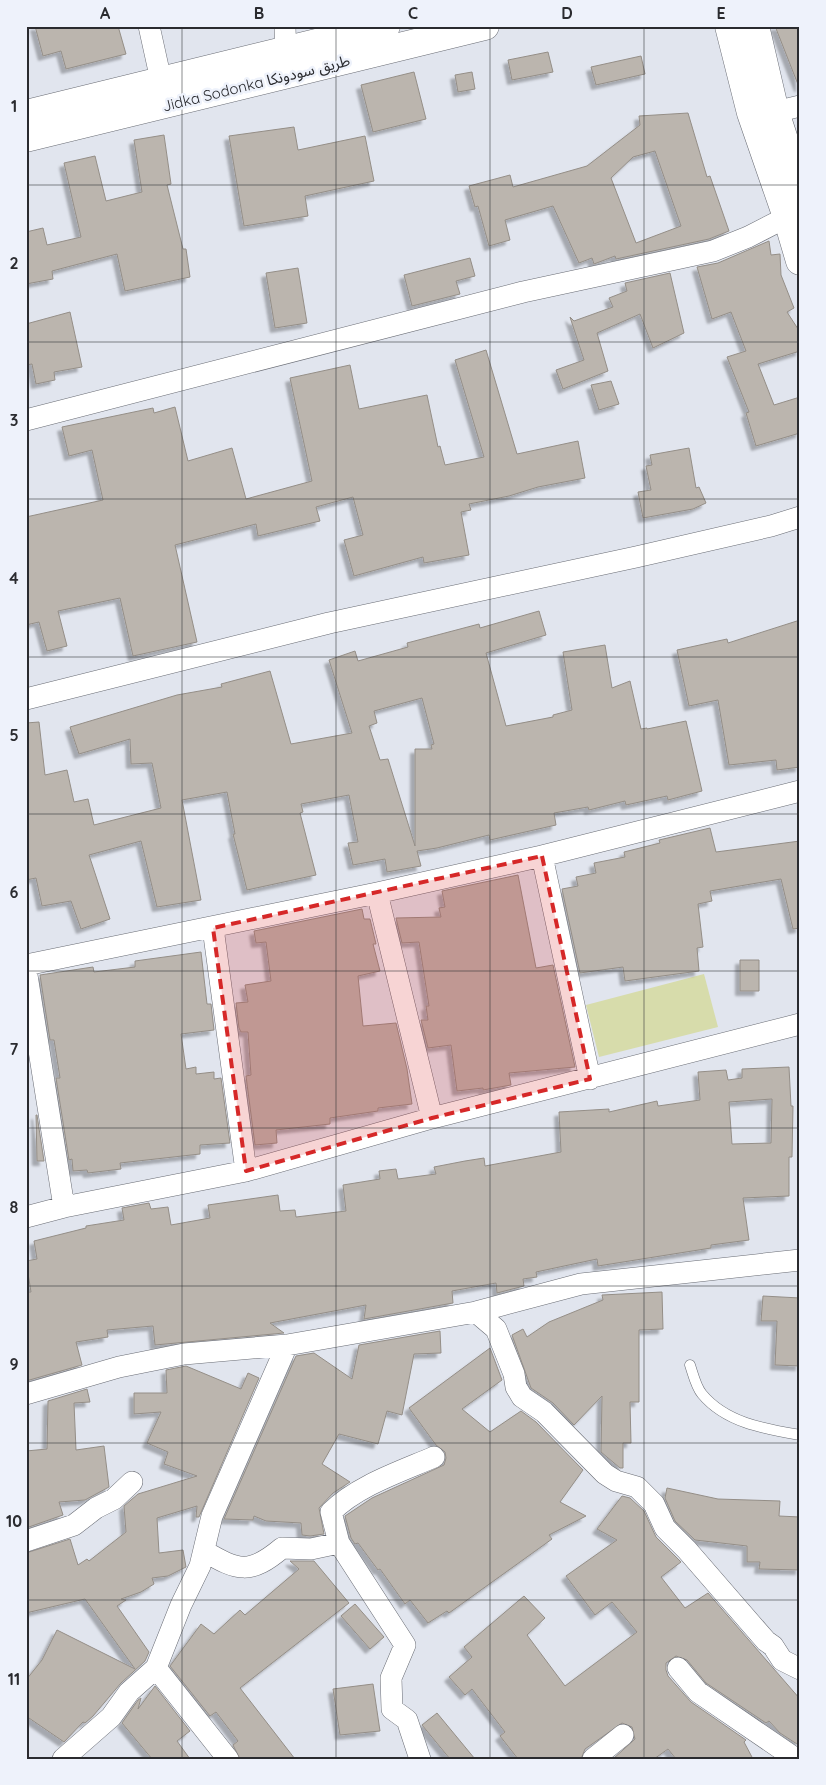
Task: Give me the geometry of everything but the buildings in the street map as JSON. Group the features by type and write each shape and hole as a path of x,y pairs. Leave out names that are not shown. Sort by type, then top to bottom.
{"main road":[{"name":"Jidka Sodonka طريق سودونكا","path":"26,138 286,51 386,26"},
{"name":"Jidka Sodonka طريق سودونكا","path":"286,51 485,26"},
{"path":"729,26 751,112 800,261"},
{"path":"755,26 787,109 800,189"},
{"name":"Jidka Sodonka طريق سودونكا","path":"26,114 164,92"}],"street":[{"path":"149,26 164,92"},
{"path":"26,420 523,292 713,251 748,237 787,217"},
{"path":"26,699 329,623 636,557 771,526 800,517"},
{"path":"26,965 214,928 542,856 800,791"},
{"path":"542,856 590,1079"},
{"path":"377,893 432,1118"},
{"path":"214,928 246,1171"},
{"path":"26,970 64,1207"},
{"path":"26,1217 64,1207 246,1171 432,1118 800,1024"},
{"path":"26,1394 119,1367 184,1354 287,1345 476,1312 581,1284 800,1260"},
{"path":"476,1312 496,1329 514,1374 516,1387 522,1397 544,1412 605,1474 616,1481 637,1488 648,1498 654,1504 665,1528 687,1550 760,1635 773,1646 782,1660 800,1668"},
{"path":"63,1759 111,1717 129,1692 156,1668 200,1566 212,1516 287,1345"},
{"path":"420,1759 407,1720 392,1709 391,1678 405,1645 340,1543 331,1512 341,1502 368,1486 434,1457"},
{"path":"26,1541 74,1524 96,1508 114,1499 132,1482"},
{"path":"204,1551 220,1561 244,1569 266,1561 282,1548 311,1549 340,1543"},
{"path":"156,1668 228,1759"},
{"path":"678,1668 698,1692 796,1759"},
{"path":"593,1759 623,1735"}],"lane":[{"path":"690,1365 701,1393 730,1416 761,1429 800,1435"}],"highlighted area":[{"path":"542,856 590,1079 432,1118 246,1171 213,928"}],"green space":[{"path":"704,974 718,1027 599,1057 586,1005"}]}
